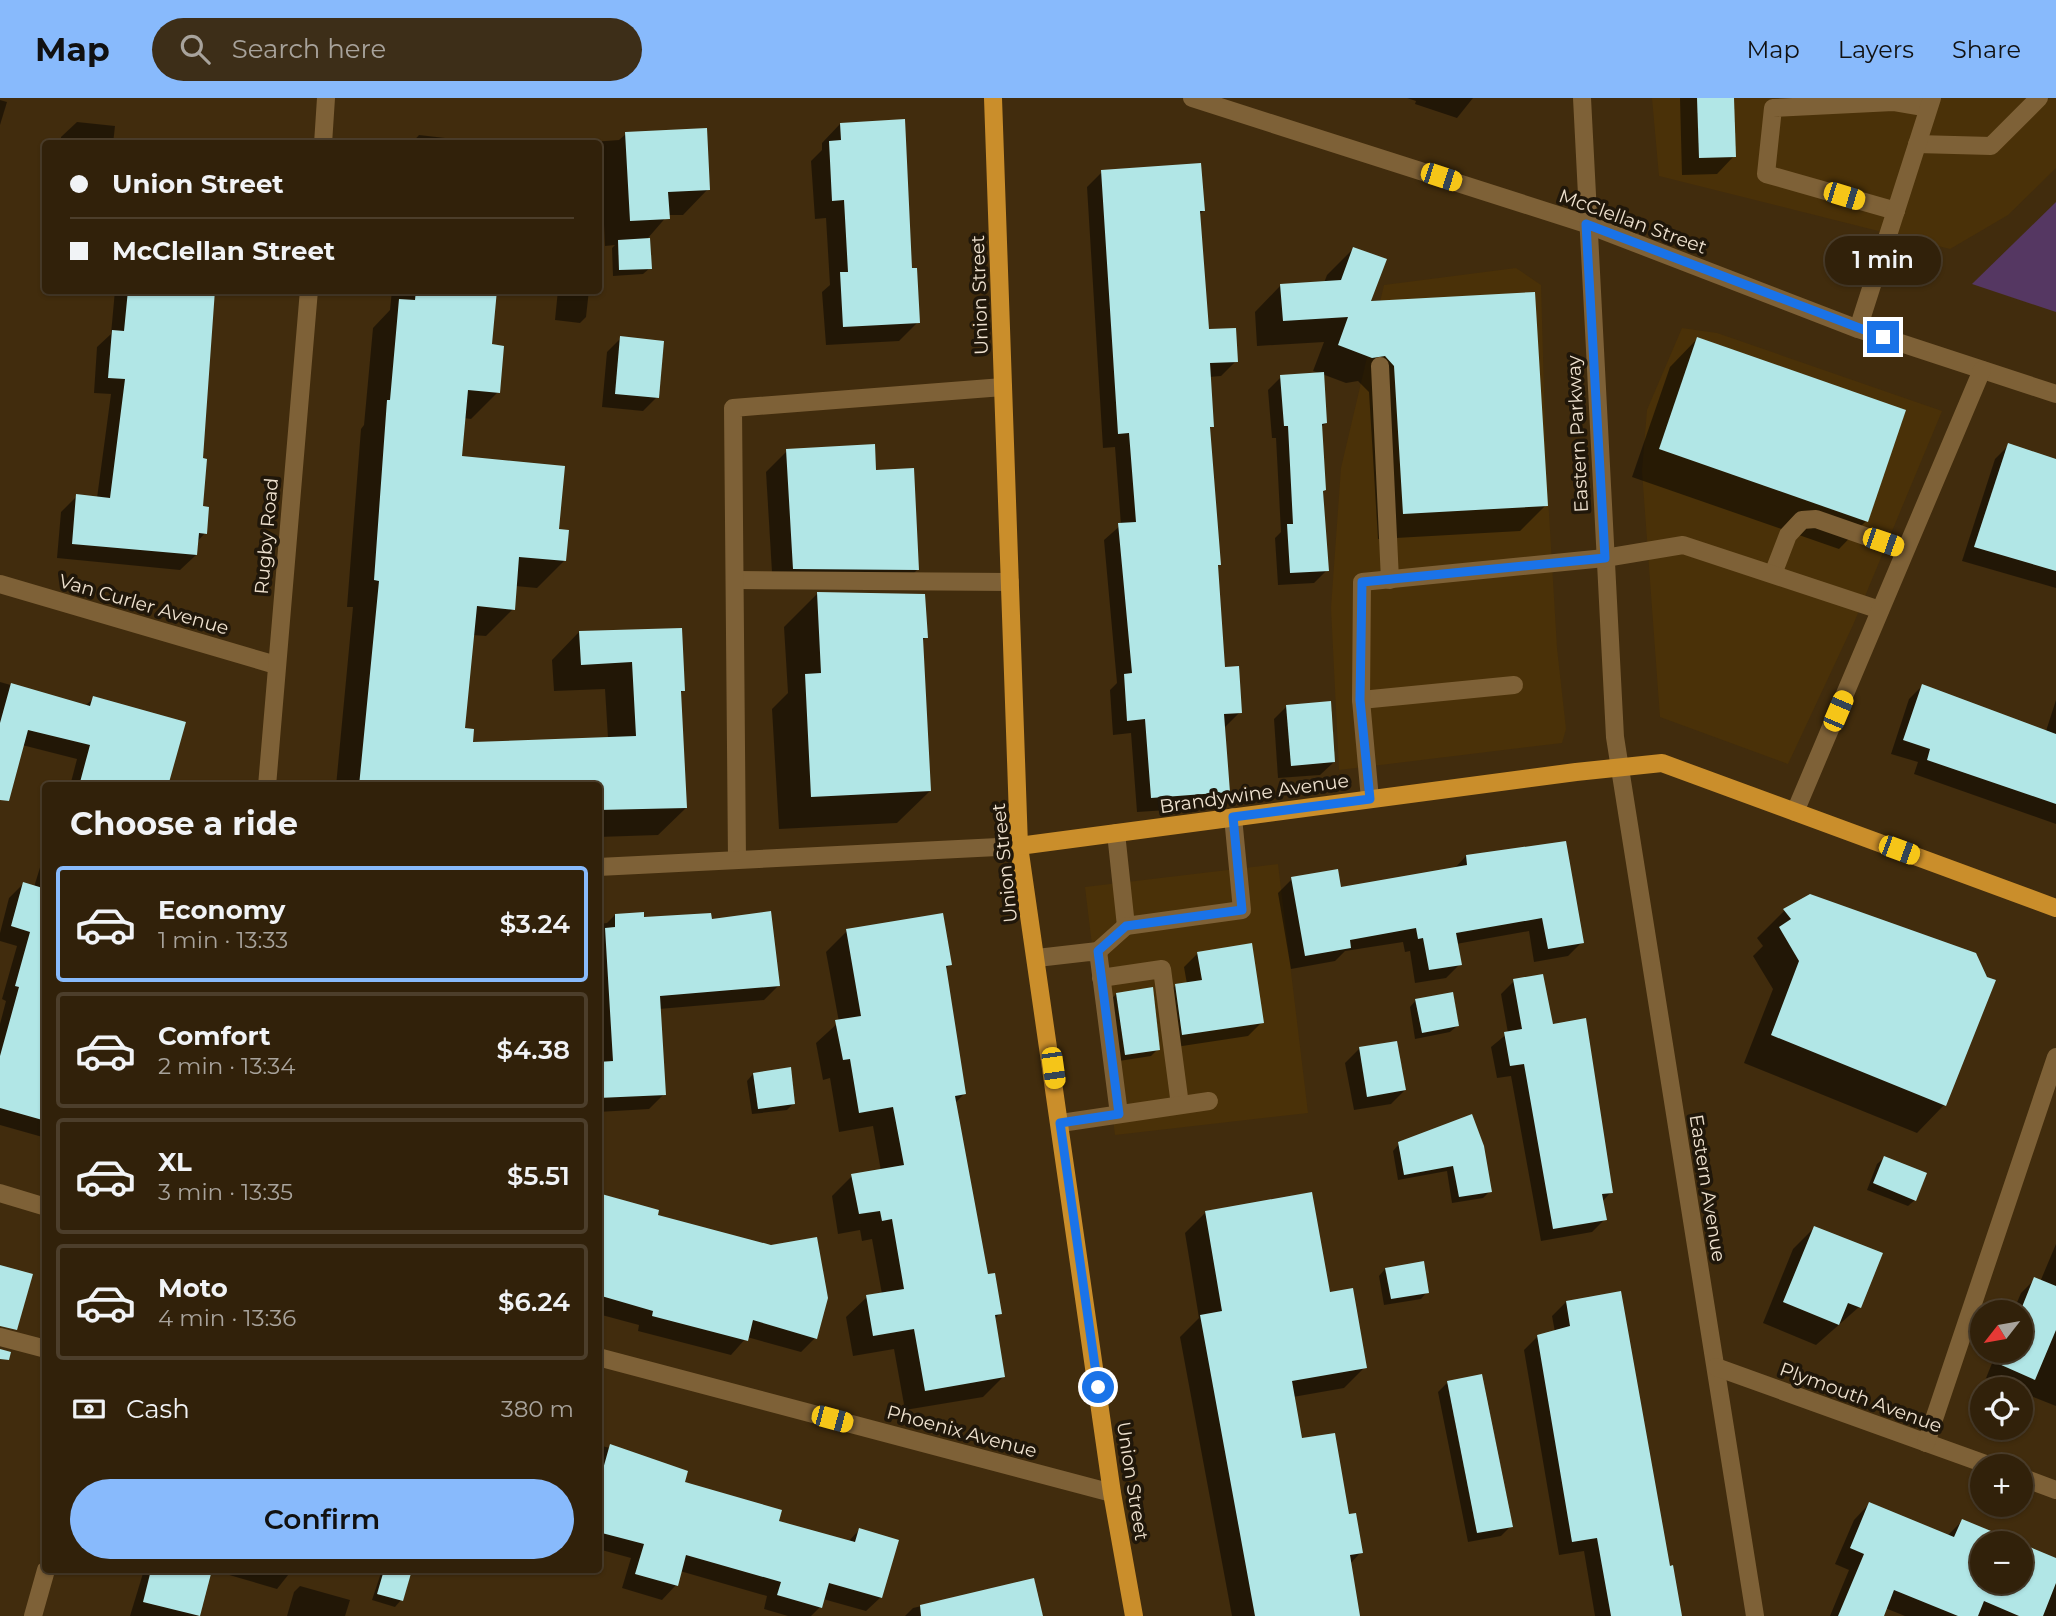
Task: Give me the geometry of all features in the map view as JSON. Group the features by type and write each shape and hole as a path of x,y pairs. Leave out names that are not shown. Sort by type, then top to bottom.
{"main road":[{"name":"Union Street","path":"993,98 1019,846 1112,1493 1134,1616"},
{"name":"Brandywine Avenue","path":"1019,846 1662,763 2056,908"}],"street":[{"path":"323,140 326,98"},
{"name":"McClellan Street","path":"1192,98 1216,102 1586,224 1858,328 2056,394"},
{"name":"Eastern Parkway","path":"1582,98 1586,224 1615,737 1619,767"},
{"path":"1917,144 1991,146 2025,107 2039,98"},
{"path":"1858,328 1896,211 1930,103 1773,103 1766,174 1896,211"},
{"name":"Rugby Road","path":"267,782 309,294"},
{"path":"1380,366 1390,580"},
{"path":"1795,812 1982,370"},
{"path":"737,860 733,408 1003,387"},
{"path":"1773,574 1788,535 1802,520 1816,519 1905,550"},
{"path":"1370,799 1360,700 1362,582 1605,558 1683,545 1881,610"},
{"path":"735,580 1010,582"},
{"name":"Van Curler Avenue","path":"0,584 276,665"},
{"path":"1360,700 1514,685"},
{"name":"Eastern Avenue","path":"1619,767 1755,1616"},
{"path":"1037,958 1098,951 1126,926 1242,910 1233,817"},
{"path":"1116,833 1126,926"},
{"name":"Brandywine Avenue","path":"602,867 1019,846"},
{"path":"1098,951 1119,1114"},
{"path":"1101,978 1162,969 1180,1105"},
{"path":"1926,1443 2056,1057"},
{"path":"1060,1123 1209,1101"},
{"path":"0,1193 42,1206"},
{"path":"0,1337 42,1348"},
{"name":"Phoenix Avenue","path":"602,1358 1112,1493"},
{"name":"Plymouth Avenue","path":"1716,1367 1970,1459"},
{"path":"2033,1481 2056,1490"},
{"path":"33,1616 45,1573"}],"shaded area":[{"path":"1652,98 2056,98 2056,168 2008,215 1950,249 1659,176"},
{"path":"2056,202 2056,312 1972,284"},
{"path":"1516,268 1541,285 1546,463 1557,648 1566,729 1562,743 1339,770 1331,608 1341,468 1384,285"},
{"path":"1682,328 1717,333 1942,411 1853,625 1788,764 1660,717 1642,471 1647,410"},
{"path":"1278,864 1308,1113 1115,1135 1085,887"}],"building":[{"path":"1697,98 1734,98 1736,157 1699,158"},
{"path":"905,119 912,268 917,268 920,323 843,327 840,272 848,272 844,200 832,201 829,141 841,140 840,123"},
{"path":"707,128 710,190 668,192 670,219 630,221 625,132"},
{"path":"1201,163 1205,211 1200,211 1209,329 1236,328 1238,362 1210,363 1214,427 1210,427 1221,565 1218,565 1225,667 1239,666 1242,713 1224,714 1230,792 1151,798 1145,719 1127,721 1124,674 1132,673 1118,523 1136,522 1129,433 1118,434 1101,170"},
{"path":"650,238 652,269 619,270 618,240"},
{"path":"1353,247 1387,259 1371,301 1535,292 1548,506 1403,514 1394,366 1385,356 1372,358 1338,345 1348,317 1283,321 1280,284 1341,280"},
{"path":"128,294 215,294 203,458 207,459 203,506 209,507 207,534 199,533 197,555 72,544 76,494 110,498 125,379 108,378 112,330 124,331"},
{"path":"416,294 497,294 492,344 504,346 500,393 468,390 462,456 565,466 559,529 569,530 566,561 519,557 515,610 477,606 465,728 474,729 473,742 636,736 632,662 581,665 579,631 682,628 685,691 681,691 687,808 602,810 602,782 359,782 379,581 374,580 387,400 390,400 399,299 415,300"},
{"path":"620,336 664,341 659,398 615,394"},
{"path":"1697,337 1906,410 1868,522 1659,449"},
{"path":"1324,372 1327,423 1322,424 1326,490 1323,491 1329,571 1290,573 1287,524 1293,524 1288,426 1284,426 1280,375"},
{"path":"2008,443 2056,459 2056,571 1974,547"},
{"path":"875,444 876,470 914,468 919,570 793,569 786,449"},
{"path":"817,592 925,594 928,638 923,638 931,791 811,797 805,674 821,673"},
{"path":"11,683 90,706 93,696 186,722 169,782 80,782 90,745 28,730 9,801 0,800 0,723"},
{"path":"1922,684 2056,734 2056,804 1927,760 1930,749 1903,740"},
{"path":"1331,701 1335,762 1291,766 1286,705"},
{"path":"1566,841 1584,943 1548,949 1542,918 1456,933 1462,965 1429,970 1423,938 1418,939 1416,928 1350,940 1351,948 1305,956 1291,877 1338,869 1341,887 1467,865 1466,855"},
{"path":"23,882 42,888 42,1120 0,1108 0,1056 19,987 15,986 30,932 11,926"},
{"path":"1810,894 1976,953 1987,977 1996,980 1946,1106 1771,1035 1799,961 1779,927 1791,919 1783,909"},
{"path":"771,911 780,986 660,996 666,1095 602,1098 602,1062 613,1061 605,928 615,927 615,914 644,912 644,917 711,913 712,919"},
{"path":"943,913 952,965 946,966 966,1094 955,1096 988,1274 995,1273 1002,1314 995,1315 1005,1377 925,1391 914,1329 873,1336 866,1295 904,1289 892,1219 882,1221 880,1211 859,1214 851,1174 904,1165 893,1107 859,1113 850,1059 843,1060 835,1020 861,1016 846,929"},
{"path":"1252,943 1264,1023 1182,1035 1175,984 1202,980 1197,952"},
{"path":"1543,974 1553,1024 1586,1018 1613,1193 1602,1194 1607,1220 1553,1229 1524,1064 1510,1066 1504,1032 1522,1029 1513,979"},
{"path":"1153,987 1160,1050 1125,1055 1116,993"},
{"path":"1453,992 1459,1026 1422,1033 1415,999"},
{"path":"1397,1041 1406,1090 1367,1097 1359,1047"},
{"path":"791,1067 795,1104 758,1109 753,1073"},
{"path":"1472,1114 1484,1146 1492,1192 1459,1197 1453,1166 1404,1175 1398,1142"},
{"path":"1884,1156 1927,1173 1916,1201 1873,1183"},
{"path":"1312,1192 1330,1292 1353,1288 1367,1368 1292,1381 1302,1438 1335,1433 1349,1514 1356,1513 1363,1553 1350,1555 1360,1616 1255,1616 1200,1315 1222,1311 1205,1211"},
{"path":"602,1194 659,1210 658,1215 771,1245 817,1237 828,1298 817,1339 753,1320 748,1341 652,1316 653,1311 602,1296"},
{"path":"1814,1226 1883,1253 1861,1308 1848,1303 1839,1325 1783,1302"},
{"path":"1424,1261 1429,1293 1391,1299 1385,1268"},
{"path":"0,1265 33,1274 17,1330 0,1326"},
{"path":"2034,1277 2056,1286 2056,1330 2035,1380 1999,1364 2034,1363 2034,1300 2025,1300"},
{"path":"1621,1291 1670,1566 1673,1565 1682,1616 1611,1616 1597,1538 1572,1542 1537,1335 1570,1326 1566,1301"},
{"path":"0,1349 11,1352 9,1360 0,1359"},
{"path":"1482,1374 1513,1527 1477,1533 1447,1381"},
{"path":"610,1444 688,1471 685,1482 782,1510 779,1521 855,1542 859,1528 899,1540 882,1598 829,1583 822,1608 777,1595 781,1582 686,1555 678,1586 635,1574 644,1544 602,1533 602,1473"},
{"path":"1869,1502 1954,1537 1962,1519 1991,1531 1970,1531 1970,1594 2033,1594 2033,1548 2056,1558 2056,1583 2043,1616 2019,1616 1984,1601 1978,1616 1958,1616 1894,1590 1884,1616 1838,1616 1864,1554 1850,1548"},
{"path":"150,1573 211,1573 200,1616 143,1602"},
{"path":"383,1573 411,1573 403,1601 377,1594"},
{"path":"1034,1578 1043,1616 921,1616 920,1605"}],"route":[{"path":"1098,1387 1060,1123 1119,1114 1098,951 1126,926 1242,910 1233,817 1370,799 1360,700 1362,582 1605,558 1586,224 1883,337"}]}
